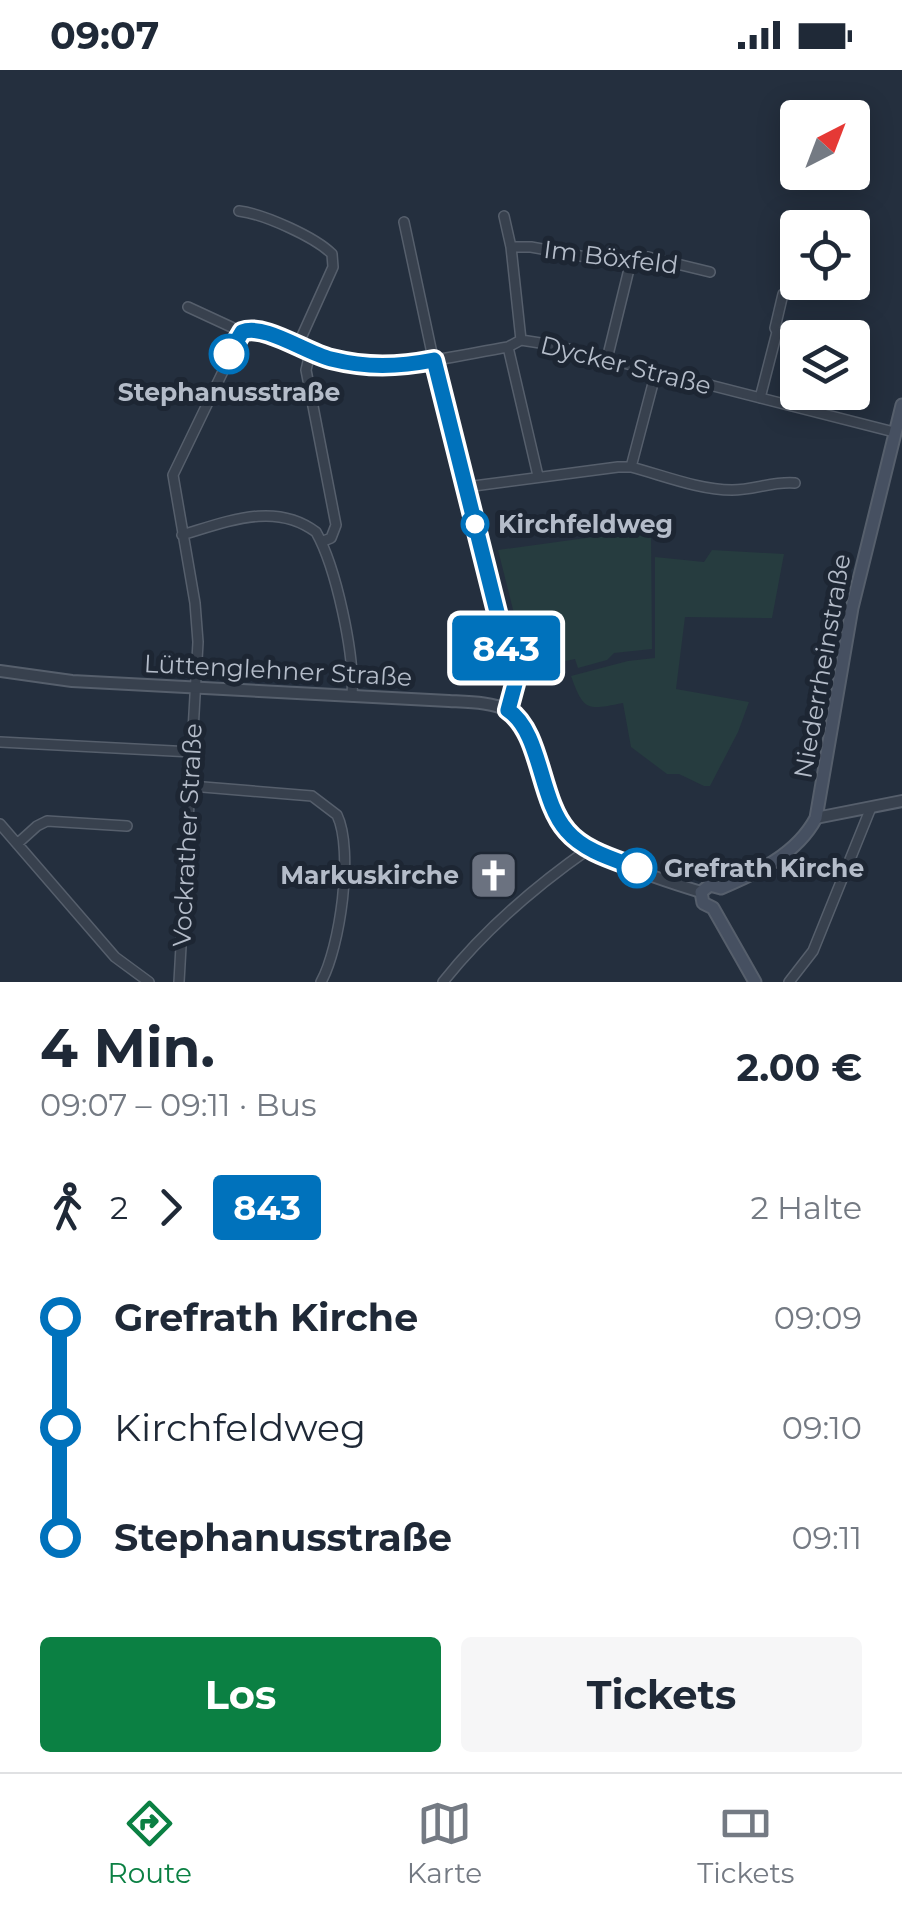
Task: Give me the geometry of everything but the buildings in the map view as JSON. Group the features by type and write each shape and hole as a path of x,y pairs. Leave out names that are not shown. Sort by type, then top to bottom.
{"main road":[{"name":"Niederrheinstraße","path":"816,818 852,608 902,405"},
{"path":"755,982 714,908 703,903 701,892 710,885 720,888 786,854 816,818"},
{"path":"714,908 723,900 720,888"}],"street":[{"path":"240,211 254,213 332,254 334,268 297,347"},
{"path":"504,216 521,340"},
{"path":"404,222 434,360 515,684 508,710 524,726 561,824 574,839 701,892"},
{"name":"Im Böxfeld","path":"511,247 630,265 648,257 710,272"},
{"path":"608,359 630,265"},
{"path":"760,398 781,300"},
{"path":"188,307 242,332 260,330 310,353 386,367 434,360"},
{"path":"195,688 198,624 173,474 242,332"},
{"name":"Dycker Straße","path":"434,360 508,347 521,340 894,432"},
{"path":"508,347 538,476"},
{"path":"310,353 306,370 336,525 331,538 322,542"},
{"path":"630,467 656,372"},
{"path":"466,487 630,467 726,490 795,483"},
{"path":"182,536 242,518 273,516 309,526 322,542 347,631 352,696"},
{"name":"Lüttenglehner Straße","path":"0,671 72,682 462,702 508,710"},
{"name":"Vockrather Straße","path":"180,982 195,688"},
{"path":"0,742 192,752"},
{"path":"191,786 305,795 322,801 337,815 344,834 340,925 333,956 320,982"},
{"path":"816,818 902,802"},
{"path":"789,982 813,951 870,810"},
{"path":"17,844 47,821 127,826"},
{"path":"0,824 115,957 149,982"},
{"path":"442,982 520,900 590,848"}],"green space":[{"path":"651,529 652,649 614,653 607,660 578,668 575,659 528,669 498,550"},
{"path":"712,550 784,554 772,618 685,617 676,689 749,702 710,786 704,786 679,774 667,774 631,747 623,703 588,706 571,676 655,658 655,557 704,562"}],"bus line":[{"name":"843","path":"229,354 242,332 255,329 310,353 349,363 399,367 434,360 515,684 508,710 524,726 554,810 566,830 590,848 637,868"}],"place":[{"name":"Stephanusstraße","path":"229,354"},
{"name":"Kirchfeldweg","path":"475,524"},
{"name":"Grefrath Kirche","path":"637,868"},
{"name":"Markuskirche","path":"494,875"}]}
